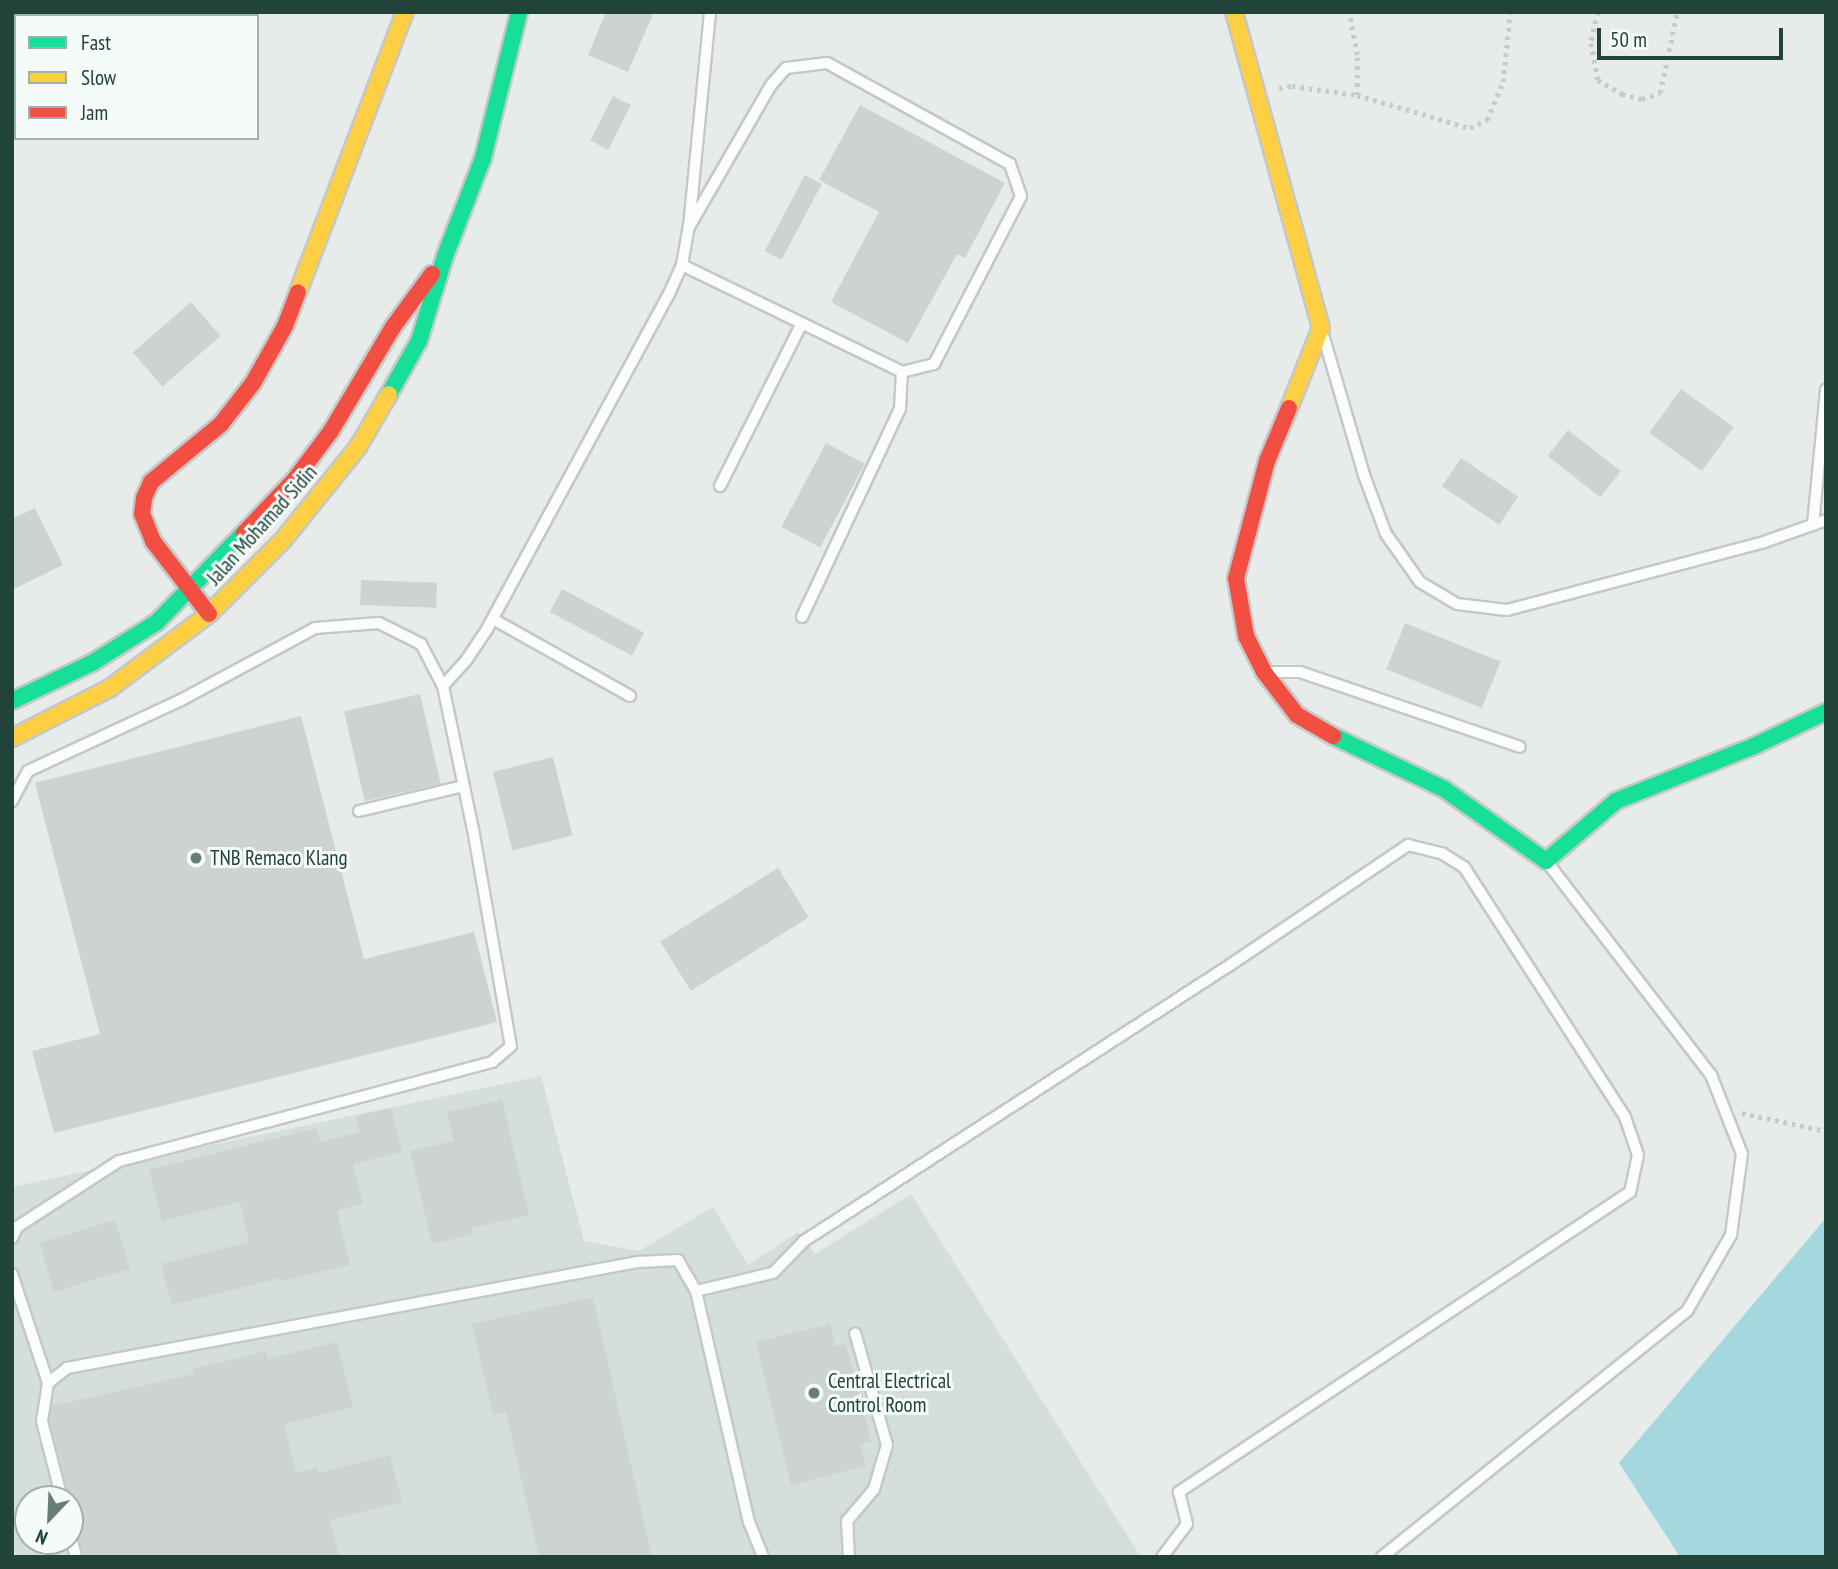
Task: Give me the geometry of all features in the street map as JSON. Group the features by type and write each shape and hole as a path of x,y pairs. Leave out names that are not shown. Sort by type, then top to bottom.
{"street":[{"path":"209,614 153,541 142,514 144,498 151,482 221,425 253,383 285,326 405,12"},
{"name":"Jalan Mohamad Sidin","path":"12,737 110,688 174,643 209,614 283,540 358,447 419,341 445,256 483,158 519,12"},
{"path":"1234,12 1258,91 1321,328 1266,461 1236,578 1245,636 1264,672 1297,715 1354,749 1444,789 1546,861 1616,801 1754,746 1826,712"},
{"name":"Jalan Mohamad Sidin","path":"12,701 92,663 157,621 191,591 295,479 354,397 393,327 445,256"}],"lane":[{"path":"443,686 467,659 492,619 669,294 682,265 689,227 710,12"},
{"path":"682,265 902,372 934,364 1021,196 1010,164 827,63 786,68 771,85 689,227"},
{"path":"720,486 802,323"},
{"path":"1321,328 1364,475 1386,534 1420,582 1457,604 1507,610 1659,571 1826,520"},
{"path":"802,617 900,409 902,372"},
{"path":"1813,525 1826,390"},
{"path":"492,619 630,696"},
{"path":"12,801 27,771 181,700 315,628 379,623 421,644 443,686 511,1046 492,1062 119,1161 17,1227 12,1238"},
{"path":"1264,672 1300,672 1520,747"},
{"path":"359,811 464,786"},
{"path":"696,1291 772,1273 804,1241 1230,965 1408,845 1443,854 1464,867 1625,1117 1639,1155 1630,1192 1179,1492 1187,1524 1162,1557"},
{"path":"1382,1557 1687,1311 1731,1235 1742,1154 1711,1075 1546,861"},
{"path":"48,1383 67,1368 638,1262 678,1260 696,1291 749,1522 764,1557"},
{"path":"12,1274 48,1383 43,1421 59,1485"},
{"path":"849,1557 846,1521 874,1489 887,1445 855,1333"}],"path":[{"path":"1349,12 1357,55 1357,95"},
{"path":"1258,91 1292,86 1357,95 1470,128 1487,120 1503,82 1510,12"},
{"path":"1598,12 1591,43 1598,80 1622,94 1642,99 1660,93 1677,12"},
{"path":"1724,1109 1826,1131"}],"shaded area":[{"path":"541,1076 584,1241 639,1251 713,1207 748,1265 798,1232 815,1254 911,1194 1141,1557 16,1557 84,1555 84,1485 14,1485 14,1548 12,1187"}],"water":[{"path":"1825,1219 1826,1557 1680,1557 1619,1463"}],"building":[{"path":"606,12 654,12 628,72 588,55"},
{"path":"613,96 631,105 608,150 590,141"},
{"path":"860,105 1005,183 965,258 957,254 908,343 831,302 879,212 819,180"},
{"path":"805,175 822,184 781,260 765,251"},
{"path":"191,302 221,336 162,386 133,353"},
{"path":"1681,389 1734,427 1702,471 1649,433"},
{"path":"1568,430 1621,471 1600,497 1548,456"},
{"path":"826,443 865,464 820,548 781,527"},
{"path":"1461,458 1518,497 1499,525 1442,486"},
{"path":"35,508 63,565 12,590 12,519"},
{"path":"361,580 437,583 436,608 360,605"},
{"path":"562,589 644,633 632,656 550,612"},
{"path":"1405,623 1500,662 1482,708 1386,669"},
{"path":"420,694 441,784 365,801 344,712"},
{"name":"TNB Remaco Klang","path":"301,716 364,959 474,932 497,1022 54,1133 32,1051 100,1034 35,783"},
{"path":"553,757 573,836 512,851 493,772"},
{"path":"778,868 809,917 691,991 660,942"},
{"path":"502,1100 529,1215 471,1228 473,1234 432,1244 410,1151 454,1141 447,1112"},
{"path":"391,1108 402,1152 353,1164 363,1204 337,1210 350,1265 281,1281 280,1278 172,1305 161,1264 249,1242 240,1202 162,1221 149,1170 317,1128 320,1142 360,1132 356,1116"},
{"path":"115,1220 130,1269 54,1292 39,1243"},
{"path":"593,1297 652,1557 539,1557 506,1412 493,1415 472,1324"},
{"name":"Central Electrical Control Room","path":"830,1324 835,1346 846,1344 871,1441 860,1444 866,1466 791,1485 756,1342"},
{"path":"337,1342 353,1407 284,1424 296,1473 317,1468 318,1473 390,1455 402,1502 330,1520 339,1557 83,1557 84,1485 66,1485 50,1421 52,1406 194,1374 193,1369 266,1351 267,1359"}],"traffic: fast":[{"path":"389,394 419,341 445,256 483,158 519,12"},
{"path":"12,701 92,663 157,622 244,533"},
{"path":"1333,736 1444,789 1546,861 1616,801 1754,746 1826,712"}],"traffic: slow":[{"path":"298,292 405,12"},
{"path":"1234,12 1321,328 1289,408"},
{"path":"12,738 110,688 209,614 283,540 358,447 389,394"}],"traffic: jam":[{"path":"244,533 295,479 331,431 393,327 432,274"},
{"path":"209,614 153,541 142,514 144,498 151,482 221,424 253,383 285,326 298,292"},
{"path":"1289,408 1267,461 1236,578 1246,636 1264,672 1297,715 1333,736"}],"place":[{"name":"TNB Remaco Klang","path":"196,858"},
{"name":"Central Electrical Control Room","path":"814,1393"}]}
